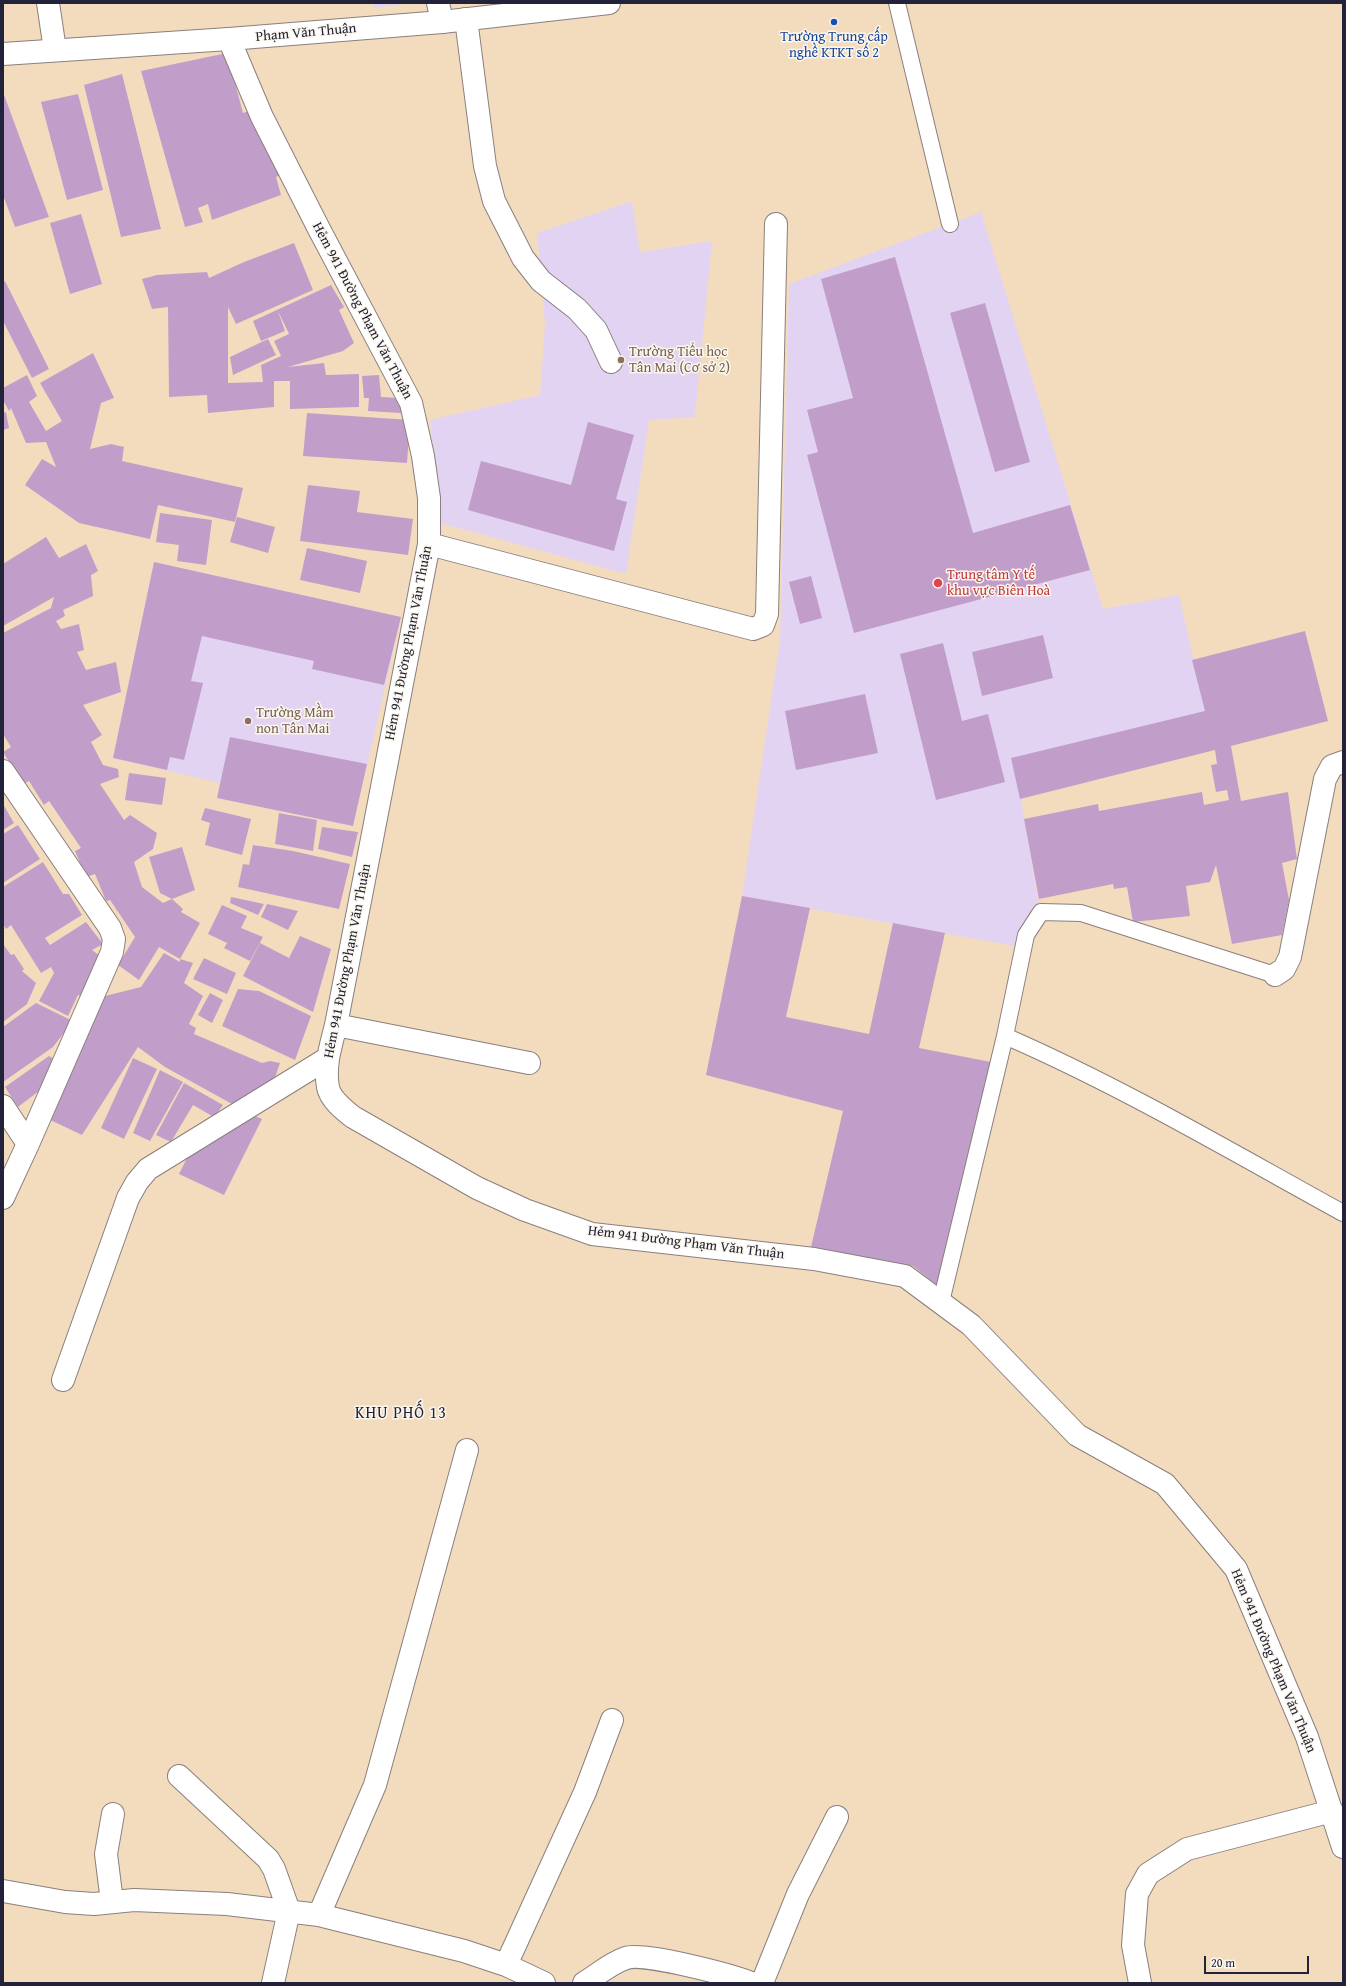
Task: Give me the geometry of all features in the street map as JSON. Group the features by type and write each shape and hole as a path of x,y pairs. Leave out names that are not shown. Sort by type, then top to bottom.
{"street":[{"path":"48,3 55,50"},
{"name":"Phạm Văn Thuận","path":"3,54 229,39 440,12 466,19 609,3"},
{"path":"466,19 485,166 494,201 523,258 541,281 577,309 596,330 611,362"},
{"name":"Hẻm 941 Đường Phạm Văn Thuận","path":"229,39 262,117 411,403 423,456 429,498 429,544 336,1026 328,1058 328,1088 339,1104 353,1117 477,1188 525,1210 592,1234 814,1259 905,1276 941,1302 971,1325 1077,1435 1165,1484 1236,1569 1338,1810 1343,1847"},
{"path":"429,544 754,629 763,625 767,614 776,224"},
{"path":"1276,975 1284,969 1290,957 1325,779 1332,766 1343,762"},
{"path":"3,772 110,928 114,939 112,952 3,1198"},
{"path":"336,1026 529,1063"},
{"path":"63,1380 128,1198 137,1182 148,1169 328,1058"},
{"path":"3,1106 28,1144"},
{"path":"319,1915 375,1785 468,1450"},
{"path":"506,1965 586,1792 612,1720"},
{"path":"179,1776 268,1859 274,1869 289,1911 273,1983"},
{"path":"1140,1983 1133,1945 1136,1894 1148,1874 1188,1849 1338,1810"},
{"path":"112,1902 106,1854 113,1814"},
{"path":"762,1983 798,1894 837,1817"},
{"path":"3,1891 65,1902 94,1904 134,1900 219,1904 319,1915 464,1951 506,1965 544,1983"},
{"path":"584,1983 626,1958 644,1957 733,1976 751,1983"}],"lane":[{"path":"897,3 950,224"},
{"path":"941,1302 1005,1036 1026,935 1041,912 1081,913 1276,975"},
{"path":"1005,1036 1054,1058 1171,1118 1343,1213"}],"shaded area":[{"path":"373,3 399,3 399,5 374,8"},
{"name":"Trường Tiểu học Tân Mai (Cơ sở 2)","path":"632,201 640,252 712,241 695,417 649,420 626,574 440,523 430,420 540,395 545,324 537,233"},
{"name":"Trung tâm Y tế khu vực Biên Hoà","path":"981,212 1103,609 1179,595 1205,711 1021,799 1039,905 1035,907 1019,932 1014,946 742,896 780,640 789,284"},
{"name":"Trường Mầm non Tân Mai","path":"154,562 401,617 353,826 217,798 220,783 113,758"}],"building":[{"path":"227,53 243,113 251,110 281,175 276,177 281,195 212,220 208,204 198,208 203,222 185,227 141,71"},
{"path":"122,74 161,229 121,237 84,85"},
{"path":"3,92 49,217 15,227 3,195"},
{"path":"78,94 103,190 67,200 41,102"},
{"path":"81,214 102,284 70,294 50,223"},
{"path":"294,243 313,290 236,324 228,307 228,383 263,382 261,365 281,356 274,341 289,334 278,311 285,331 261,341 253,321 331,285 344,307 339,310 354,343 343,351 288,367 324,363 326,375 359,374 359,407 290,409 290,381 274,381 274,407 208,413 207,395 169,397 168,307 152,309 142,279 157,275 207,272 209,278 244,262"},
{"path":"895,257 973,533 1070,505 1090,570 854,633 807,455 818,452 807,410 853,398 821,279"},
{"path":"5,281 49,369 32,378 3,321 3,282"},
{"path":"985,303 1030,462 995,472 950,313"},
{"path":"268,339 276,355 233,375 230,357"},
{"path":"93,353 114,398 101,403 90,449 111,444 124,447 122,461 243,488 235,522 158,505 150,539 79,523 25,485 42,459 56,467 46,442 26,443 11,408 9,411 3,400 3,388 27,375 37,396 29,402 46,431 62,421 40,383"},
{"path":"379,375 381,397 400,398 401,413 368,411 369,398 364,398 362,376"},
{"path":"6,412 9,428 3,430 3,413"},
{"path":"307,413 410,420 407,463 303,456"},
{"path":"588,422 634,435 616,499 627,502 614,551 468,510 481,461 571,485"},
{"path":"308,485 360,491 357,512 413,519 408,555 300,541"},
{"path":"160,513 212,520 206,565 177,561 179,545 156,542"},
{"path":"237,517 275,527 268,553 230,542"},
{"path":"46,537 59,558 86,544 98,571 91,575 93,596 63,610 65,616 56,621 61,629 79,624 84,650 77,652 86,670 116,662 121,692 83,705 102,735 91,742 103,765 118,769 119,777 100,784 124,820 130,815 157,833 153,849 134,862 142,887 163,903 172,899 183,909 181,912 200,923 180,959 159,947 139,980 118,965 135,937 110,900 106,901 95,874 86,877 75,851 81,848 49,801 44,805 29,781 23,784 3,752 11,747 3,734 3,633 51,608 54,597 3,626 3,564"},
{"path":"307,548 367,561 360,593 300,580"},
{"path":"154,562 401,617 384,685 312,669 314,661 202,636 191,681 203,683 184,760 170,757 167,770 113,758"},
{"path":"811,576 822,618 800,624 789,582"},
{"path":"1305,631 1328,721 1231,746 1241,801 1288,792 1297,859 1282,863 1289,900 1282,935 1232,944 1216,865 1210,882 1186,886 1190,916 1133,922 1127,887 1114,889 1113,884 1039,899 1024,819 1098,804 1099,811 1202,792 1204,805 1229,800 1227,790 1216,792 1211,765 1217,764 1215,750 1020,799 1011,758 1205,711 1192,660"},
{"path":"1043,635 1053,678 982,696 972,652"},
{"path":"943,643 962,721 988,714 1005,782 936,800 900,654"},
{"path":"865,694 878,753 796,770 785,711"},
{"path":"230,737 367,764 353,826 217,798"},
{"path":"129,773 166,778 162,805 125,800"},
{"path":"3,804 14,823 3,830"},
{"path":"205,808 251,819 242,855 205,845 210,823 201,820"},
{"path":"279,813 317,820 313,851 275,844"},
{"path":"18,825 40,859 3,883 3,834"},
{"path":"322,827 358,832 352,857 318,849"},
{"path":"253,845 293,851 350,864 339,909 238,887 243,864 249,865"},
{"path":"182,847 195,890 172,899 160,893 149,857"},
{"path":"43,862 63,894 69,894 82,915 45,938 50,945 86,922 103,944 92,950 100,956 82,997 78,995 68,1016 39,1001 54,973 51,967 41,973 11,925 6,929 3,924 3,887"},
{"path":"742,896 810,908 786,1017 869,1034 893,923 945,933 919,1048 991,1062 937,1285 913,1266 811,1247 843,1111 706,1075"},
{"path":"231,897 264,904 258,915 230,903"},
{"path":"267,904 298,911 288,930 261,917"},
{"path":"222,905 247,916 241,928 263,937 250,961 224,948 227,943 208,934"},
{"path":"300,936 331,949 313,1012 243,976 260,943 289,958"},
{"path":"3,944 11,955 14,954 24,969 22,971 36,983 27,1004 3,1022"},
{"path":"164,953 180,962 180,959 193,963 184,983 203,996 189,1024 196,1028 194,1034 262,1063 270,1061 280,1063 271,1089 232,1104 165,1067 138,1047 82,1135 46,1118 101,997 141,987"},
{"path":"204,958 236,973 227,994 193,979"},
{"path":"238,989 259,991 311,1016 295,1060 222,1026"},
{"path":"210,993 223,1000 212,1023 198,1015"},
{"path":"36,1003 73,1021 53,1047 3,1082 3,1027"},
{"path":"49,1056 57,1061 47,1085 18,1107 5,1087"},
{"path":"133,1058 157,1069 124,1139 101,1128"},
{"path":"160,1070 183,1082 150,1141 133,1133"},
{"path":"184,1083 223,1105 214,1117 193,1105 171,1142 156,1135"},
{"path":"253,1115 262,1119 224,1195 179,1174 190,1152"}],"place":[{"name":"Trường Trung cấp nghề KTKT số 2","path":"834,22"},
{"name":"Trường Tiểu học Tân Mai (Cơ sở 2)","path":"621,360"},
{"name":"Trung tâm Y tế khu vực Biên Hoà","path":"938,583"},
{"name":"Trường Mầm non Tân Mai","path":"248,721"}],"district":[{"name":"KHU PHỐ 13","path":"401,1414"}]}
